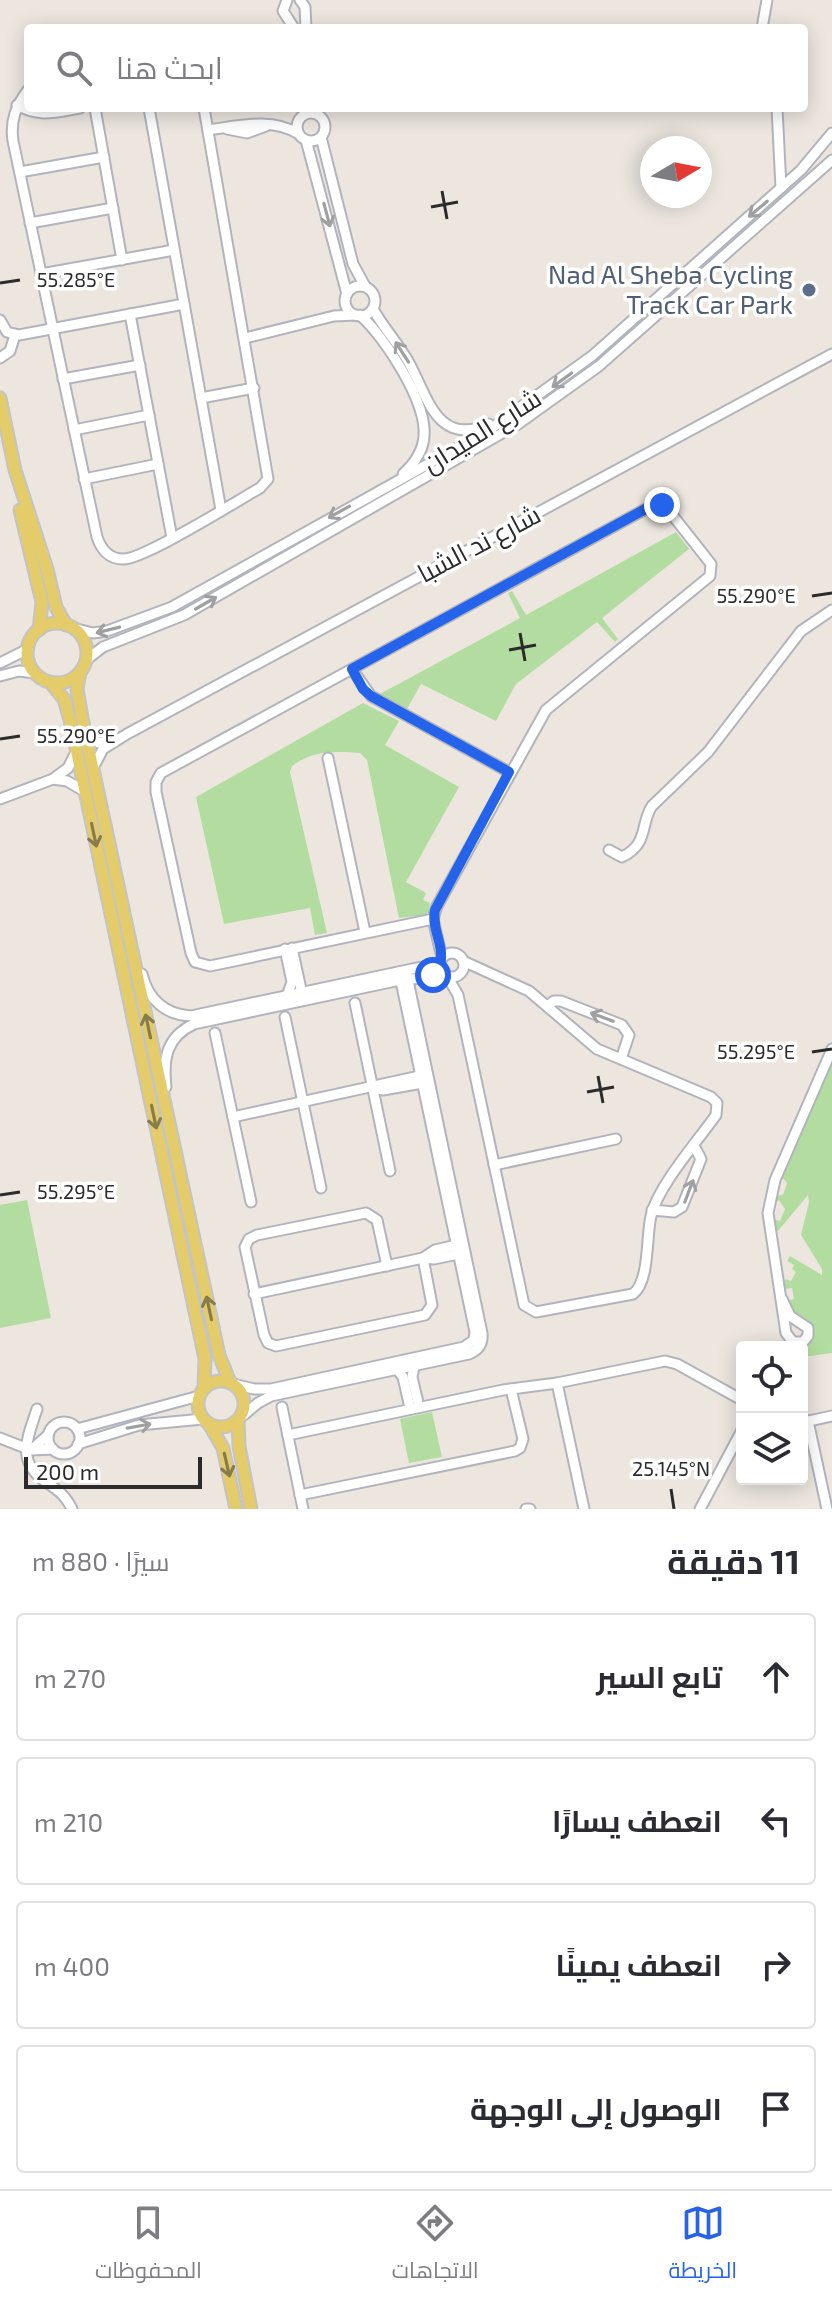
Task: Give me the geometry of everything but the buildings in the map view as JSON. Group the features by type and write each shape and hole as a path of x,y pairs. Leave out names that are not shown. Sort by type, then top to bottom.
{"main road":[{"path":"0,398 15,470 56,607 85,642 86,660 77,689 85,733 219,1355 232,1383 244,1399 239,1419 239,1446 251,1509"},
{"path":"15,470 17,496 42,602 39,630 28,649 29,662 35,673 50,682 61,694 66,704 205,1359 198,1408 223,1448 236,1509"},
{"path":"39,630 52,624 70,627"},
{"path":"50,682 66,682 80,672"},
{"path":"201,1392 219,1380 232,1383"},
{"path":"206,1421 224,1427 239,1419"}],"street":[{"path":"287,0 283,11 291,24"},
{"path":"300,0 305,7 306,24"},
{"path":"763,24 767,0"},
{"path":"24,95 17,105 12,133 30,223 98,542 109,555 119,559 130,559 172,538 264,486 268,479 205,112"},
{"path":"17,105 24,108"},
{"path":"34,112 41,115 58,112"},
{"path":"96,112 122,260"},
{"path":"150,112 221,510"},
{"path":"225,128 247,133 318,112 325,124 321,137 353,264 374,296 373,309 406,358 431,409 446,424 460,429 476,429 517,411"},
{"path":"777,112 781,188"},
{"path":"304,114 297,125 303,137 350,311 358,315 397,364 424,424 423,442 417,459 385,489"},
{"path":"208,130 274,124 303,137 315,140 321,137"},
{"name":"شارع الميدان","path":"70,627 86,633 100,633 157,613 385,489 517,411 592,356 801,170 832,133"},
{"path":"20,172 104,157"},
{"path":"779,159 788,168 801,170"},
{"name":"شارع الميدان","path":"86,660 103,647 184,615 518,424 599,366 832,160"},
{"path":"30,223 113,208"},
{"path":"41,274 174,250"},
{"path":"334,316 354,287 365,286"},
{"path":"0,320 4,329 15,335 184,304"},
{"path":"245,338 334,316 358,315 373,309"},
{"path":"130,314 172,538"},
{"path":"0,358 10,351 15,335"},
{"name":"شارع ند الشبا","path":"93,768 103,749 127,734 832,354"},
{"path":"63,379 140,365"},
{"path":"201,398 254,388"},
{"path":"74,430 149,415"},
{"path":"84,479 158,464"},
{"path":"433,919 210,966 195,962 156,782 166,771 649,507 666,507 709,560 712,568 710,576 550,705 509,772 435,910 433,919 440,939 441,969 458,995"},
{"path":"609,850 619,856 628,853 644,833 652,806 708,752 801,631 832,610"},
{"path":"0,663 28,649"},
{"path":"352,669 363,689 371,696 509,772"},
{"path":"0,676 19,671 35,673"},
{"name":"شارع ند الشبا","path":"85,733 94,741 104,743 127,734"},
{"path":"0,799 53,779 68,768 76,752"},
{"path":"328,758 365,932"},
{"path":"53,779 67,781 84,791"},
{"path":"440,939 459,957 481,971 522,987 587,1042 715,1099 718,1111 661,1191 652,1210 643,1281 638,1291 531,1311 523,1300 458,995 459,974 463,968 459,957"},
{"path":"289,949 302,993"},
{"path":"287,996 292,986 289,949"},
{"path":"164,1102 165,1057 176,1036 194,1024 403,976 448,954 459,957"},
{"path":"134,957 151,996 162,1008 179,1015 209,1013 403,976 447,976 481,971"},
{"path":"239,1419 271,1396 469,1354 480,1346 482,1333 403,976"},
{"path":"266,1008 270,1004 300,997 302,993"},
{"path":"547,1006 561,1001 625,1027 628,1039 621,1059"},
{"path":"355,1003 390,1171"},
{"path":"285,1017 321,1188"},
{"path":"215,1033 251,1202"},
{"path":"782,1299 790,1316 808,1328 808,1336 803,1342 793,1342 787,1336 769,1225 769,1202 775,1180 832,1049"},
{"path":"233,1117 385,1083 425,1078"},
{"path":"494,1165 616,1139"},
{"path":"652,1210 670,1212 682,1207 701,1159 694,1146"},
{"path":"387,1266 377,1220 366,1213 257,1235 249,1239 245,1247 265,1339 272,1345 281,1346 425,1315 432,1305 423,1258"},
{"path":"254,1294 423,1258 431,1260 461,1249"},
{"path":"232,1383 254,1389 271,1389 470,1345 475,1332 461,1249"},
{"path":"288,1435 511,1389 669,1361 736,1397"},
{"path":"414,1366 414,1408"},
{"path":"397,1369 414,1408"},
{"path":"557,1383 584,1509"},
{"path":"300,1495 515,1451 522,1445 523,1439 511,1389"},
{"path":"77,1429 201,1392"},
{"path":"282,1407 303,1509"},
{"path":"37,1409 28,1430 28,1450 34,1471 63,1495 72,1509"},
{"path":"808,1421 832,1416"},
{"path":"0,1438 28,1450 53,1449 66,1453 78,1444 139,1425 206,1421"},
{"path":"28,1450 59,1423 69,1423 77,1429 78,1444"},
{"path":"808,1434 827,1509"},
{"path":"48,1435 53,1449"},
{"path":"700,1509 736,1441"}],"green space":[{"path":"676,532 689,549 602,618 618,639 615,642 597,622 516,684 496,721 421,684 407,709 380,694 520,618 508,593 512,591 526,615"},
{"path":"363,703 399,721 385,745 459,787 406,882 426,893 423,900 430,903 429,912 399,918 367,760 360,753 333,752 308,757 292,766 290,772 327,933 315,935 310,908 224,924 196,797"},
{"path":"832,1055 832,1353 808,1356 808,1341 804,1341 808,1323 795,1316 787,1305 789,1300 794,1299 792,1288 786,1289 783,1284 786,1279 791,1281 796,1272 792,1269 794,1265 787,1261 790,1256 822,1275 822,1269 801,1235 808,1195 778,1231 774,1229 773,1222 780,1221 785,1209 779,1200 775,1203 775,1196 783,1195 787,1183 782,1177"},
{"path":"27,1200 51,1318 0,1328 0,1205"},
{"path":"432,1412 442,1457 409,1463 400,1419"}],"place":[{"name":"Nad Al Sheba Cycling Track Car Park","path":"809,290"}],"route":[{"path":"433,975 446,976 440,966 442,948 433,919 435,910 509,772 371,696 363,689 352,669 649,507 662,505"}]}
